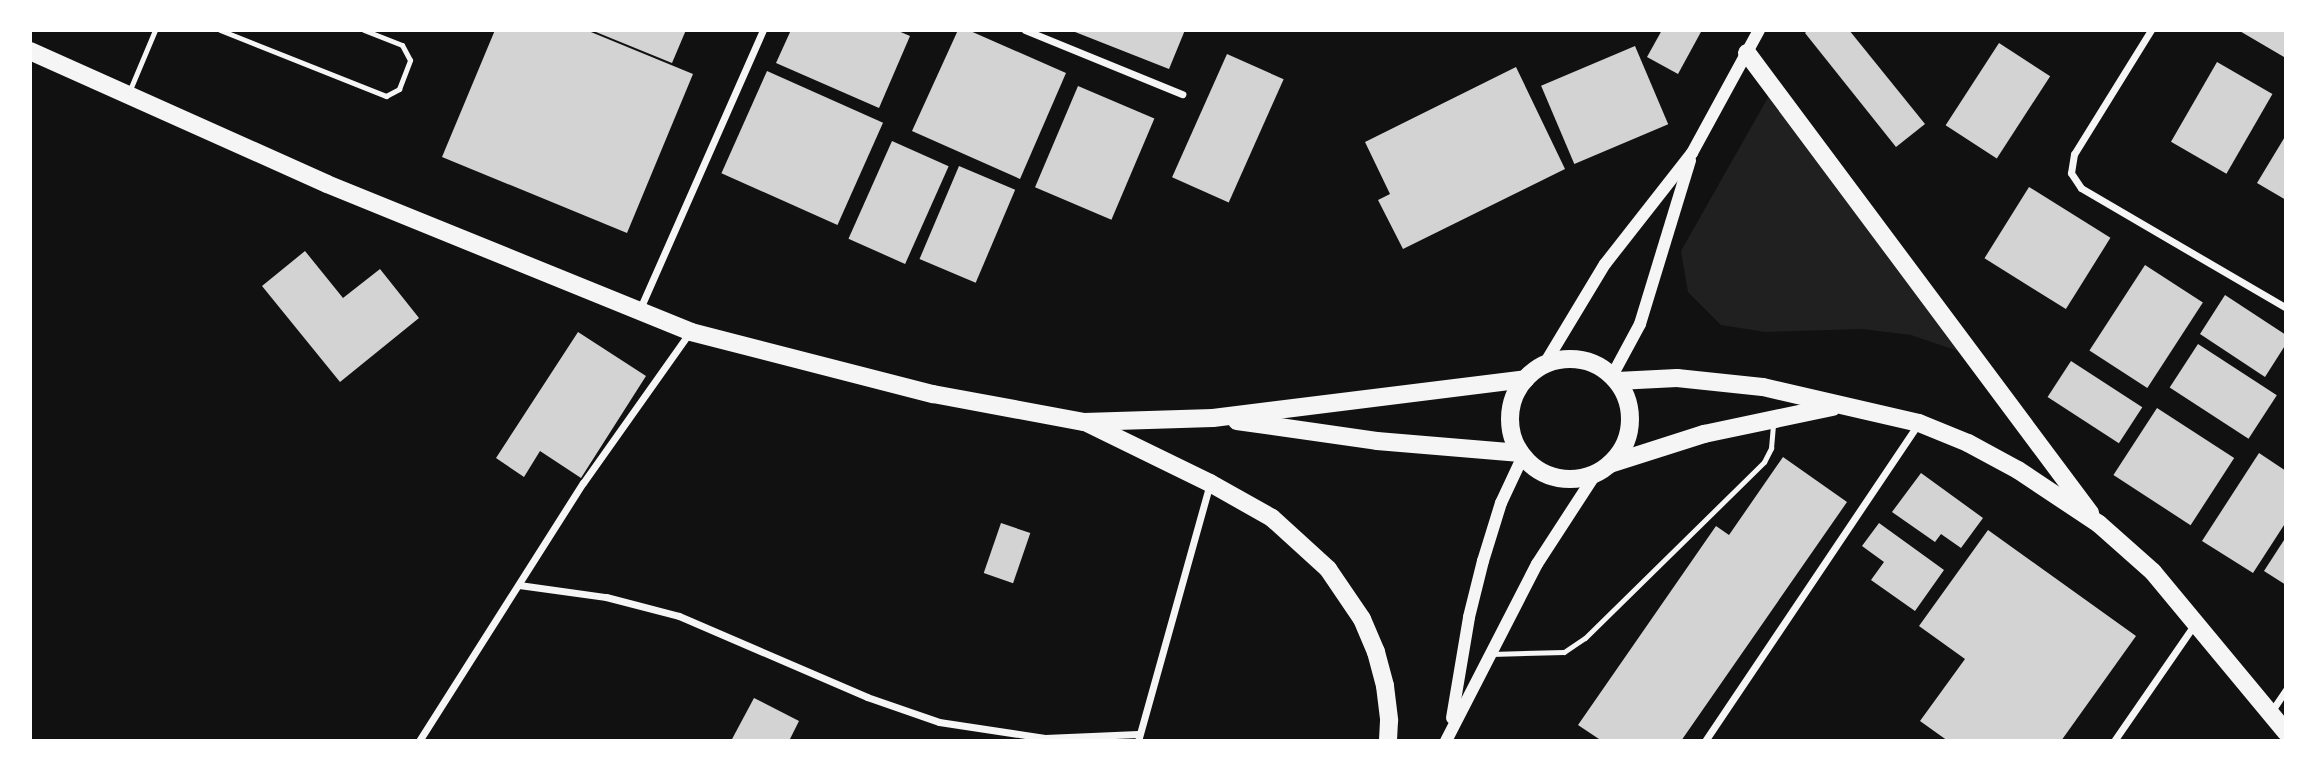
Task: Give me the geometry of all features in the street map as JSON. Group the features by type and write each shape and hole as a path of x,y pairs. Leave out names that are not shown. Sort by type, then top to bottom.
{"main road":[{"path":"30,51 327,184 638,312 691,332 933,394 1084,422 1213,418 1526,379"},
{"path":"1747,54 2099,524"},
{"path":"1603,468 1627,439 1630,423 1625,394 1615,379 1601,368 1580,360 1559,360 1544,365 1526,379 1517,392 1511,423 1522,455 1535,467 1565,479 1603,468 1704,434 1774,417 1843,405"},
{"path":"1615,379 1721,380 1919,423 1968,443 2018,470 2099,524 2153,572 2286,732"},
{"path":"1213,418 1377,441 1522,455"},
{"path":"1084,422 1210,483 1272,518 1308,547 1347,593 1376,652 1385,686 1388,741"}],"street":[{"path":"638,312 763,30"},
{"path":"1025,30 1182,94"},
{"path":"1544,365 1605,264 1692,153 1759,30"},
{"path":"2151,30 2074,153 2071,173 2081,188 2286,308"},
{"path":"1615,379 1640,324 1692,153"},
{"path":"419,741 583,483 691,332"},
{"path":"1705,741 1919,423"},
{"path":"1448,735 1469,617 1483,561 1502,503 1522,455"},
{"path":"1448,735 1537,564 1603,468"},
{"path":"519,585 606,597 679,617 867,698 939,722 1045,738 1138,738 1210,483"},
{"path":"2114,741 2196,621"},
{"path":"2271,713 2286,690"}],"lane":[{"path":"128,95 155,30"},
{"path":"220,30 386,96 399,89 410,60 402,45 364,30"},
{"path":"1490,654 1564,652 1585,638 1764,462 1771,447 1774,417"}],"shaded area":[{"path":"1770,94 1961,352 1911,335 1862,329 1765,332 1721,325 1688,292 1681,251"}],"building":[{"path":"495,30 586,30 693,74 627,233 442,157"},
{"path":"591,30 686,30 672,63"},
{"path":"791,30 896,30 910,36 879,108 776,63"},
{"path":"958,30 968,30 1066,73 1020,179 912,131"},
{"path":"1070,30 1185,30 1169,69"},
{"path":"1662,30 1702,30 1678,74 1647,57"},
{"path":"1808,30 1849,30 1925,124 1896,147 1805,33"},
{"path":"2238,30 2286,30 2286,54 2284,57"},
{"path":"1999,43 2050,76 1997,158 1946,125"},
{"path":"1635,46 1668,124 1574,164 1541,86"},
{"path":"1227,54 1284,79 1229,203 1172,177"},
{"path":"2217,62 2272,94 2226,174 2171,142"},
{"path":"1516,67 1565,169 1403,249 1378,200 1390,194 1365,142"},
{"path":"767,71 883,123 837,225 721,173"},
{"path":"1078,86 1154,118 1111,220 1035,187"},
{"path":"2286,135 2286,200 2257,183"},
{"path":"892,141 949,166 905,264 848,239"},
{"path":"959,166 1015,190 976,283 920,259"},
{"path":"2029,187 2110,238 2066,309 1984,258"},
{"path":"305,251 343,298 380,269 419,318 340,382 262,286"},
{"path":"2145,265 2203,303 2147,388 2089,351"},
{"path":"2225,295 2286,335 2286,344 2265,377 2200,334"},
{"path":"578,332 646,376 581,478 540,451 524,477 496,458"},
{"path":"2198,344 2277,395 2249,439 2170,388"},
{"path":"2071,361 2142,407 2119,443 2048,397"},
{"path":"2157,408 2234,458 2191,525 2113,475"},
{"path":"2259,453 2286,471 2286,522 2253,573 2202,541"},
{"path":"1783,457 1847,502 1681,741 1602,741 1578,725 1716,526 1729,535"},
{"path":"1921,473 1983,518 1961,548 1941,534 1935,542 1892,512"},
{"path":"1001,523 1030,533 1013,583 984,573"},
{"path":"1879,523 1944,570 1915,611 1871,580 1884,562 1862,546"},
{"path":"1988,530 2136,636 2061,741 1948,741 1920,721 1965,659 1919,626"},
{"path":"2286,537 2286,585 2264,571"},
{"path":"754,698 799,721 789,741 731,741"}]}
